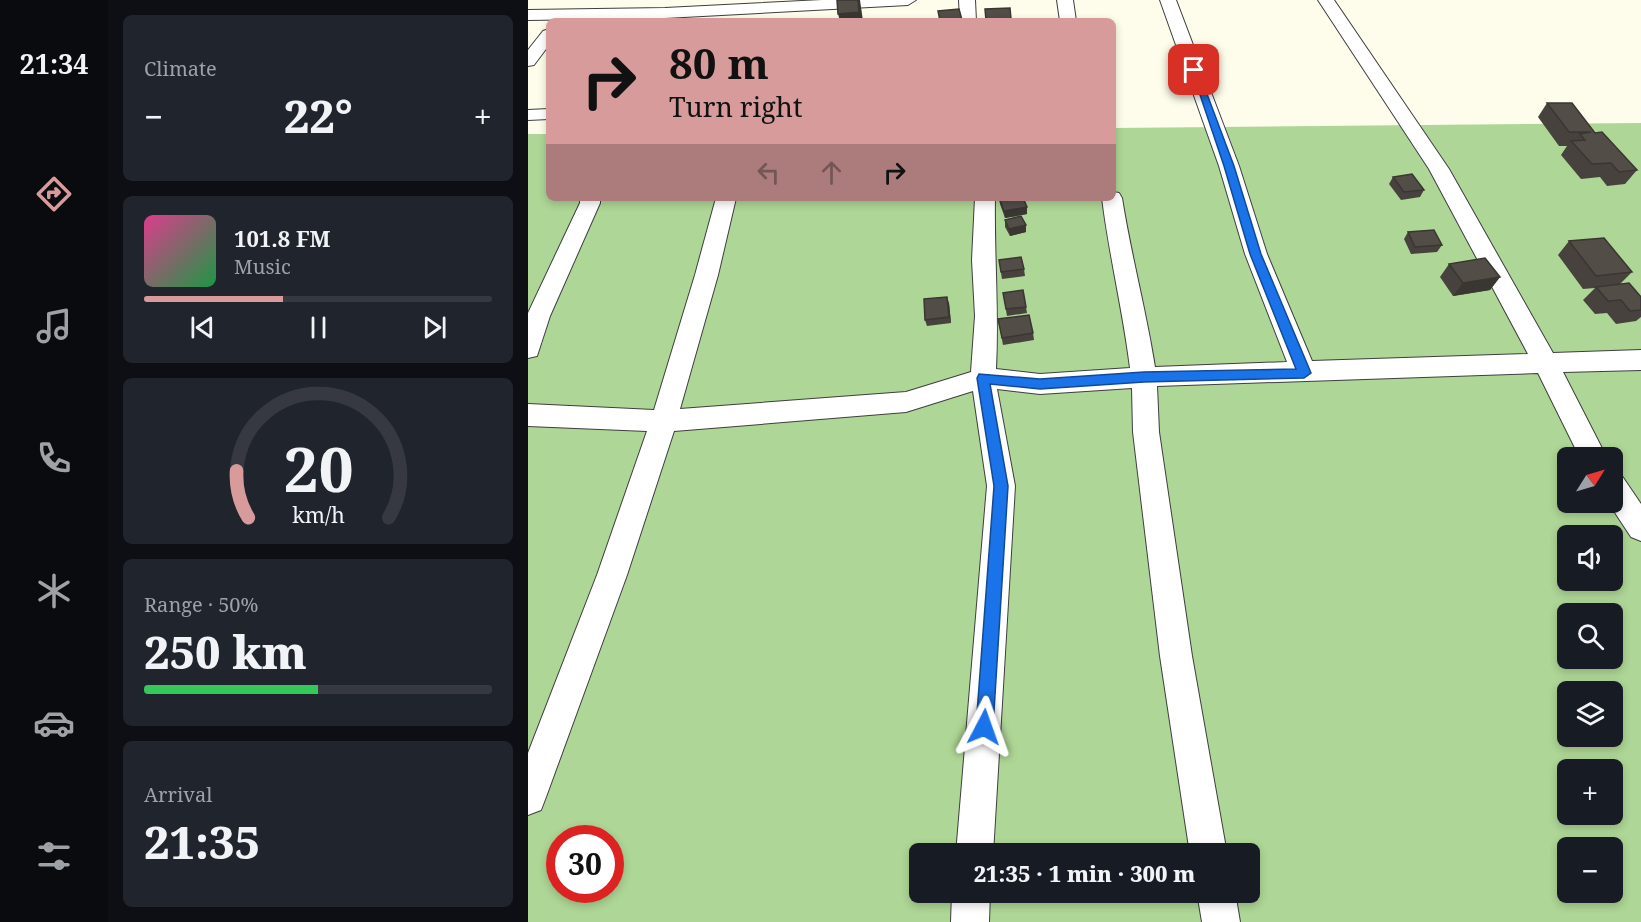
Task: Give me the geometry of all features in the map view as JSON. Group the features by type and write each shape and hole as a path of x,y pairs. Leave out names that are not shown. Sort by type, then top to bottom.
{"street":[{"path":"528,15 564,17 665,11 764,15 909,0"},
{"path":"967,0 968,18"},
{"path":"1065,0 1068,18"},
{"path":"1168,0 1226,156 1256,254 1304,373"},
{"path":"1326,0 1439,169 1546,364 1588,447"},
{"path":"528,61 546,38"},
{"path":"528,115 546,114"},
{"path":"528,349 538,316 590,201"},
{"path":"528,797 586,646 664,421 709,270 725,201"},
{"path":"975,843 1001,486 983,378 987,316 983,260 984,201"},
{"path":"1112,201 1118,240 1133,303 1144,377 1146,432 1176,656 1207,843"},
{"path":"528,415 664,421 906,402 983,378 1040,384 1144,377 1641,360"},
{"path":"1623,501 1641,528"},
{"path":"970,922 971,903"},
{"path":"1218,903 1221,922"}],"green space":[{"path":"1641,123 1641,922 528,922 528,134 546,134 546,201 1116,201 1116,128"}],"building":[{"path":"837,0 858,0 859,12 838,14"},
{"path":"1010,8 1011,18 986,18 985,9"},
{"path":"959,9 961,18 939,18 938,11"},
{"path":"1547,103 1572,103 1595,133 1602,132 1637,170 1619,172 1611,163 1592,164 1571,141 1585,140 1580,134 1591,132 1569,132"},
{"path":"1412,174 1424,190 1404,192 1393,177"},
{"path":"1000,201 1024,201 1027,207 1004,211"},
{"path":"1021,216 1026,225 1009,229 1005,220"},
{"path":"1434,230 1442,245 1415,247 1408,232"},
{"path":"1604,238 1632,272 1596,276 1569,241"},
{"path":"1021,257 1024,269 1001,272 999,260"},
{"path":"1485,258 1500,277 1463,283 1449,264"},
{"path":"1629,283 1641,297 1641,310 1630,311 1621,300 1608,301 1596,287"},
{"path":"1023,290 1026,307 1006,309 1003,293"},
{"path":"947,297 949,317 925,320 924,299"},
{"path":"1029,315 1033,333 1002,338 998,319"}],"route":[{"path":"984,727 1001,486 983,378 1040,384 1144,377 1304,373 1256,254 1229,166 1194,70"}]}
